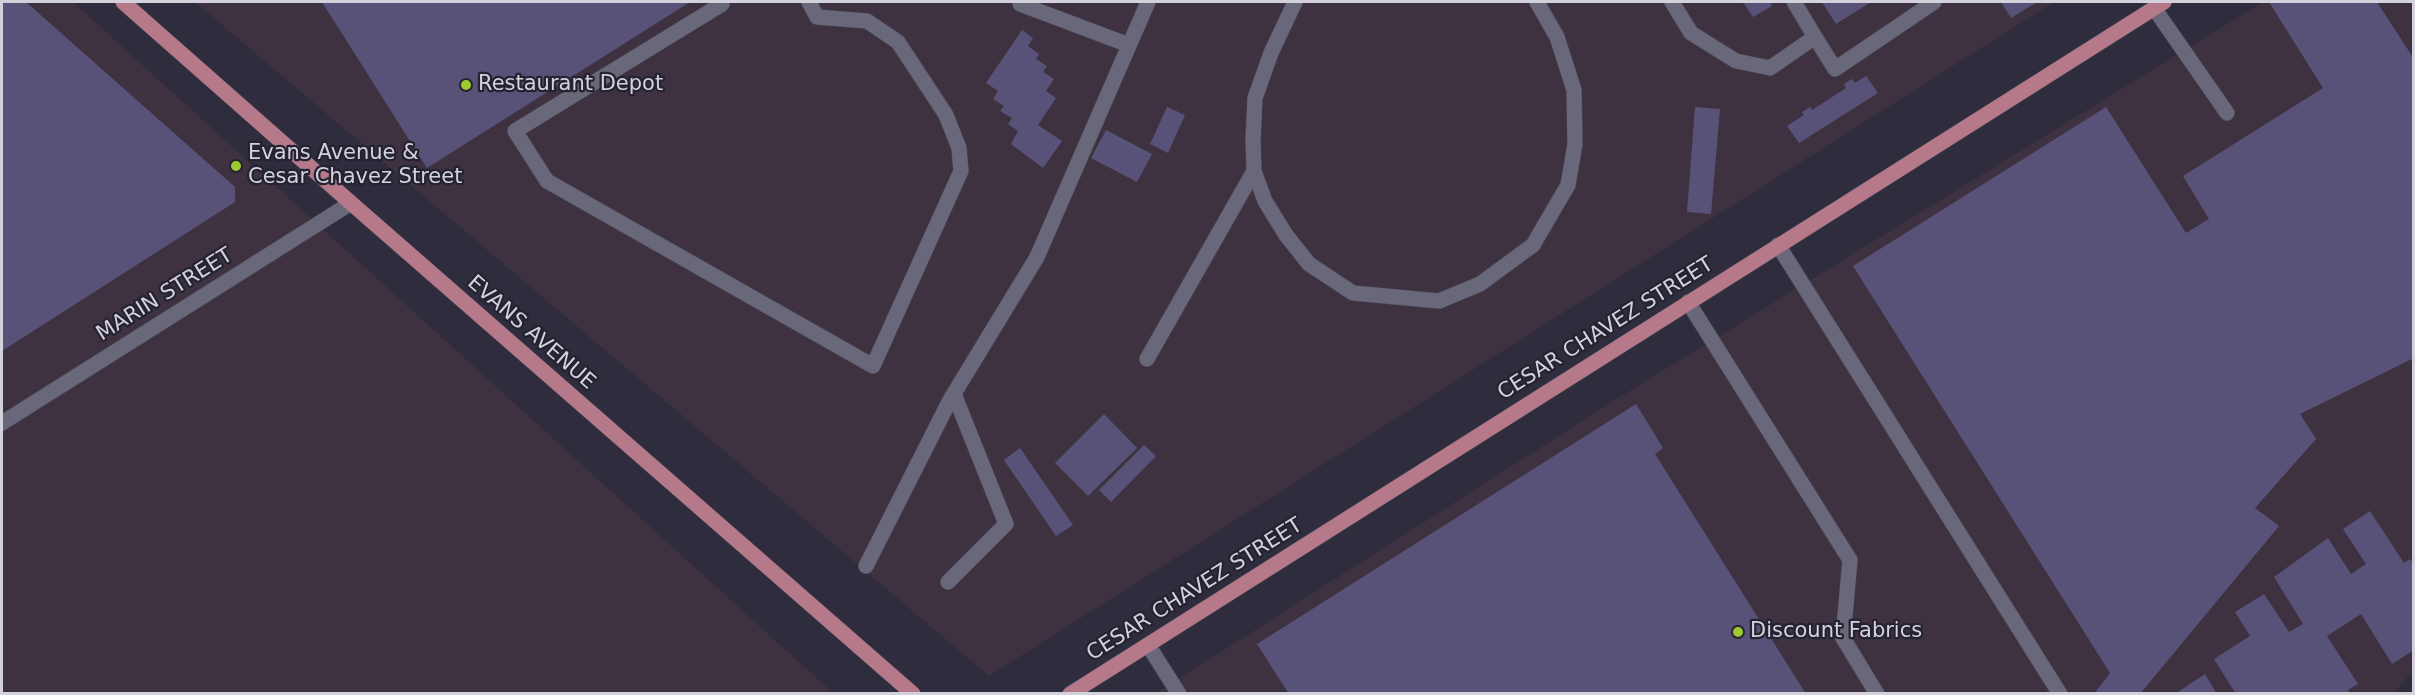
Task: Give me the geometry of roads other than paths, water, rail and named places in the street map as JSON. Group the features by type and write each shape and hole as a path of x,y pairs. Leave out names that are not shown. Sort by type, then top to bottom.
{"main road":[{"name":"EVANS AVENUE","path":"123,2 913,693"},
{"name":"CESAR CHAVEZ STREET","path":"1070,693 2159,5"}],"street":[{"path":"721,2 722,4 515,131 547,181 873,366 961,171 958,148 946,115 898,42 867,21 817,17 809,2"},
{"path":"866,566 954,394 1037,257 1148,2"},
{"path":"1295,2 1271,53 1256,98 1252,140 1254,171 1265,201 1309,264 1353,293 1439,301 1480,284 1533,245 1568,185 1575,144 1574,90 1557,37 1537,2"},
{"path":"1672,2 1691,33 1736,61 1770,68 1815,37"},
{"path":"1794,2 1835,69 1934,2"},
{"path":"1020,4 1129,45"},
{"path":"2159,5 2227,113"},
{"path":"1147,359 1254,171"},
{"name":"MARIN STREET","path":"2,423 351,203"},
{"path":"1779,245 2060,693"},
{"path":"1688,302 1850,560 1843,638 1877,693"},
{"path":"948,582 1006,524 954,394"},
{"path":"1148,645 1179,693"}],"place":[{"name":"Restaurant Depot","path":"466,85"},
{"name":"Evans Avenue & Cesar Chavez Street","path":"236,166"},
{"name":"Discount Fabrics","path":"1738,632"}]}
